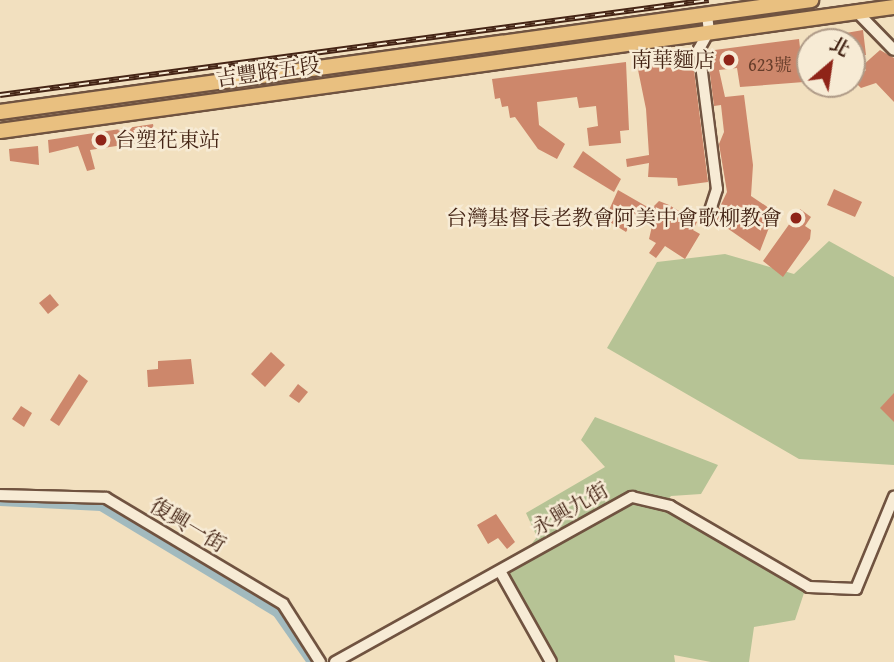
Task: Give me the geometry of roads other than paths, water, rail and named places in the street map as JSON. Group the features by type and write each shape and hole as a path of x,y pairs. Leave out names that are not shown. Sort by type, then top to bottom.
{"main road":[{"name":"吉豐路五段","path":"0,112 811,0"},
{"name":"吉豐路五段","path":"0,131 894,6"}],"street":[{"path":"856,12 894,50"},
{"path":"707,15 709,31 699,49 717,189 709,213"},
{"name":"復興一街","path":"0,495 106,498 283,604 320,662"},
{"name":"永興九街","path":"335,662 632,497 670,506 809,587 856,589 894,496"},
{"path":"500,572 551,662"}],"waterway":[{"path":"0,501 101,506 277,612 312,662"}],"railway":[{"path":"0,95 709,0"}],"place":[{"name":"南華麵店","path":"729,60"},
{"name":"台塑花東站","path":"101,140"},
{"name":"台灣基督長老教會阿美中會歌柳教會","path":"796,218"}]}
